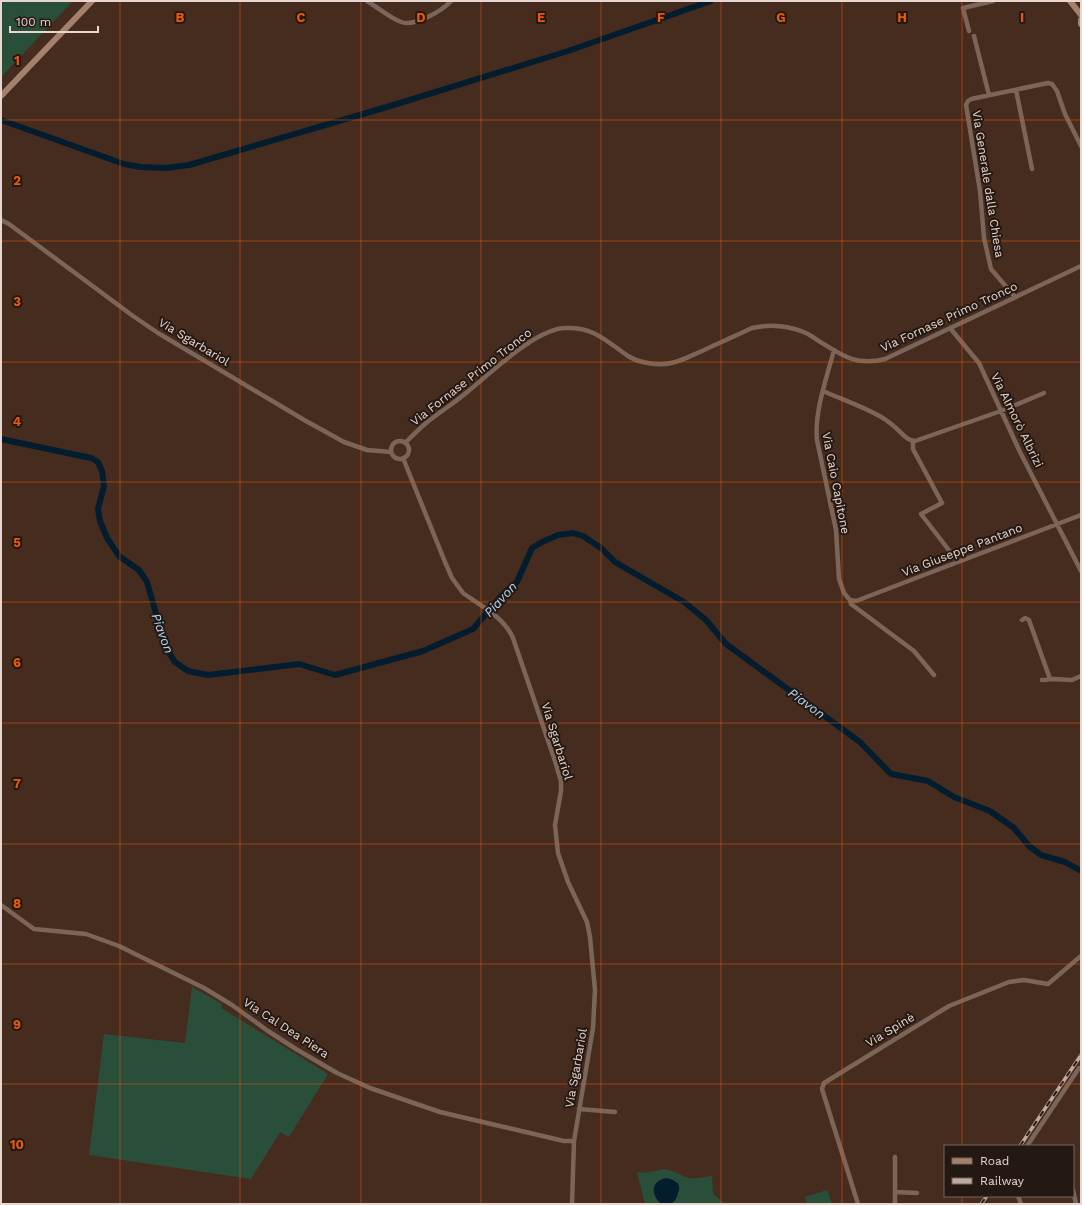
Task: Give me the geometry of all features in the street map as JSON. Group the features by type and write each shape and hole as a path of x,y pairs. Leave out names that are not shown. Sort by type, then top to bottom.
{"main road":[{"path":"1,96 92,1"},
{"path":"1070,1 1081,15"}],"street":[{"path":"367,1 402,22 415,21 430,16 448,5 451,1"},
{"path":"969,31 963,8 993,1"},
{"path":"974,36 989,95"},
{"name":"Via Generale dalla Chiesa","path":"1015,297 991,269 984,238 980,191 966,105 971,99 1048,83 1052,84 1057,91 1065,114 1081,146"},
{"path":"1016,90 1032,169"},
{"name":"Via Sgarbariol","path":"1,220 9,224 146,324 306,421 344,442 366,450 391,452 396,458 406,457 409,452 408,446 405,443"},
{"name":"Via Fornase Primo Tronco","path":"405,443 425,424 465,394 515,353 550,330 576,328 591,331 630,357 639,361 656,364 671,364 683,360 752,328 763,325 776,326 792,328 807,334 834,350 857,361 874,362 885,359 1081,266"},
{"name":"Via Almorò Albrizi","path":"950,328 979,363 1020,452 1081,571"},
{"name":"Via Caio Capitone","path":"834,350 817,416 816,430 836,530 839,579 846,597 850,600 851,604 914,651 934,675"},
{"path":"823,391 878,415 900,431 905,438 913,441 918,441 1002,411 1044,393"},
{"path":"391,452 392,447 396,442 400,441 405,443"},
{"path":"913,441 913,448 942,503 921,514 958,562"},
{"name":"Via Sgarbariol","path":"403,458 452,578 458,588 504,623 510,631 561,781 561,791 555,824 558,853 568,882 587,922 590,937 595,990 593,1028 574,1141 572,1204"},
{"name":"Via Giuseppe Pantano","path":"850,600 856,602 1081,515"},
{"path":"1022,620 1025,618 1029,620 1050,679"},
{"path":"1042,680 1072,680 1081,676"},
{"name":"Via Cal Dea Piera","path":"1,905 34,929 86,934 126,949 204,988 232,1005 296,1049 337,1073 370,1088 440,1112 564,1141 574,1141"},
{"name":"Via Spinè","path":"858,1204 822,1089 824,1083 949,1006 1009,982 1024,980 1048,984 1081,956"},
{"path":"1028,1145 1079,1068"},
{"path":"579,1109 615,1112"},
{"path":"895,1157 895,1204"},
{"path":"895,1192 918,1193"}],"green space":[{"path":"6,1 73,1 1,77 1,4"},
{"path":"192,987 222,1004 221,1008 328,1074 289,1137 280,1132 251,1179 89,1155 104,1034 185,1043"},
{"path":"664,1169 689,1178 712,1176 713,1194 725,1204 645,1204 637,1172 645,1173"},
{"path":"827,1190 832,1204 807,1204 805,1197"}],"water":[{"path":"666,1178 677,1183 679,1185 679,1190 676,1199 672,1203 661,1204 655,1196 654,1189 657,1182"}],"waterway":[{"path":"1,120 124,164 141,167 166,168 189,165 387,107 568,51 711,1"},
{"name":"Piavon","path":"1,439 91,458 98,462 102,471 104,486 98,509 100,521 107,538 119,556 139,570 147,582 166,648 175,662 188,671 208,675 299,664 335,675 423,651 473,629 502,595 517,582 532,548 558,535 573,533 583,536 601,548 615,562 684,602 706,620 726,644 860,742 891,774 928,781 954,797 990,811 1014,828 1029,846 1041,855 1065,862 1081,871"}],"railway":[{"path":"1021,1145 1081,1055"},
{"path":"981,1204 986,1197"}]}
